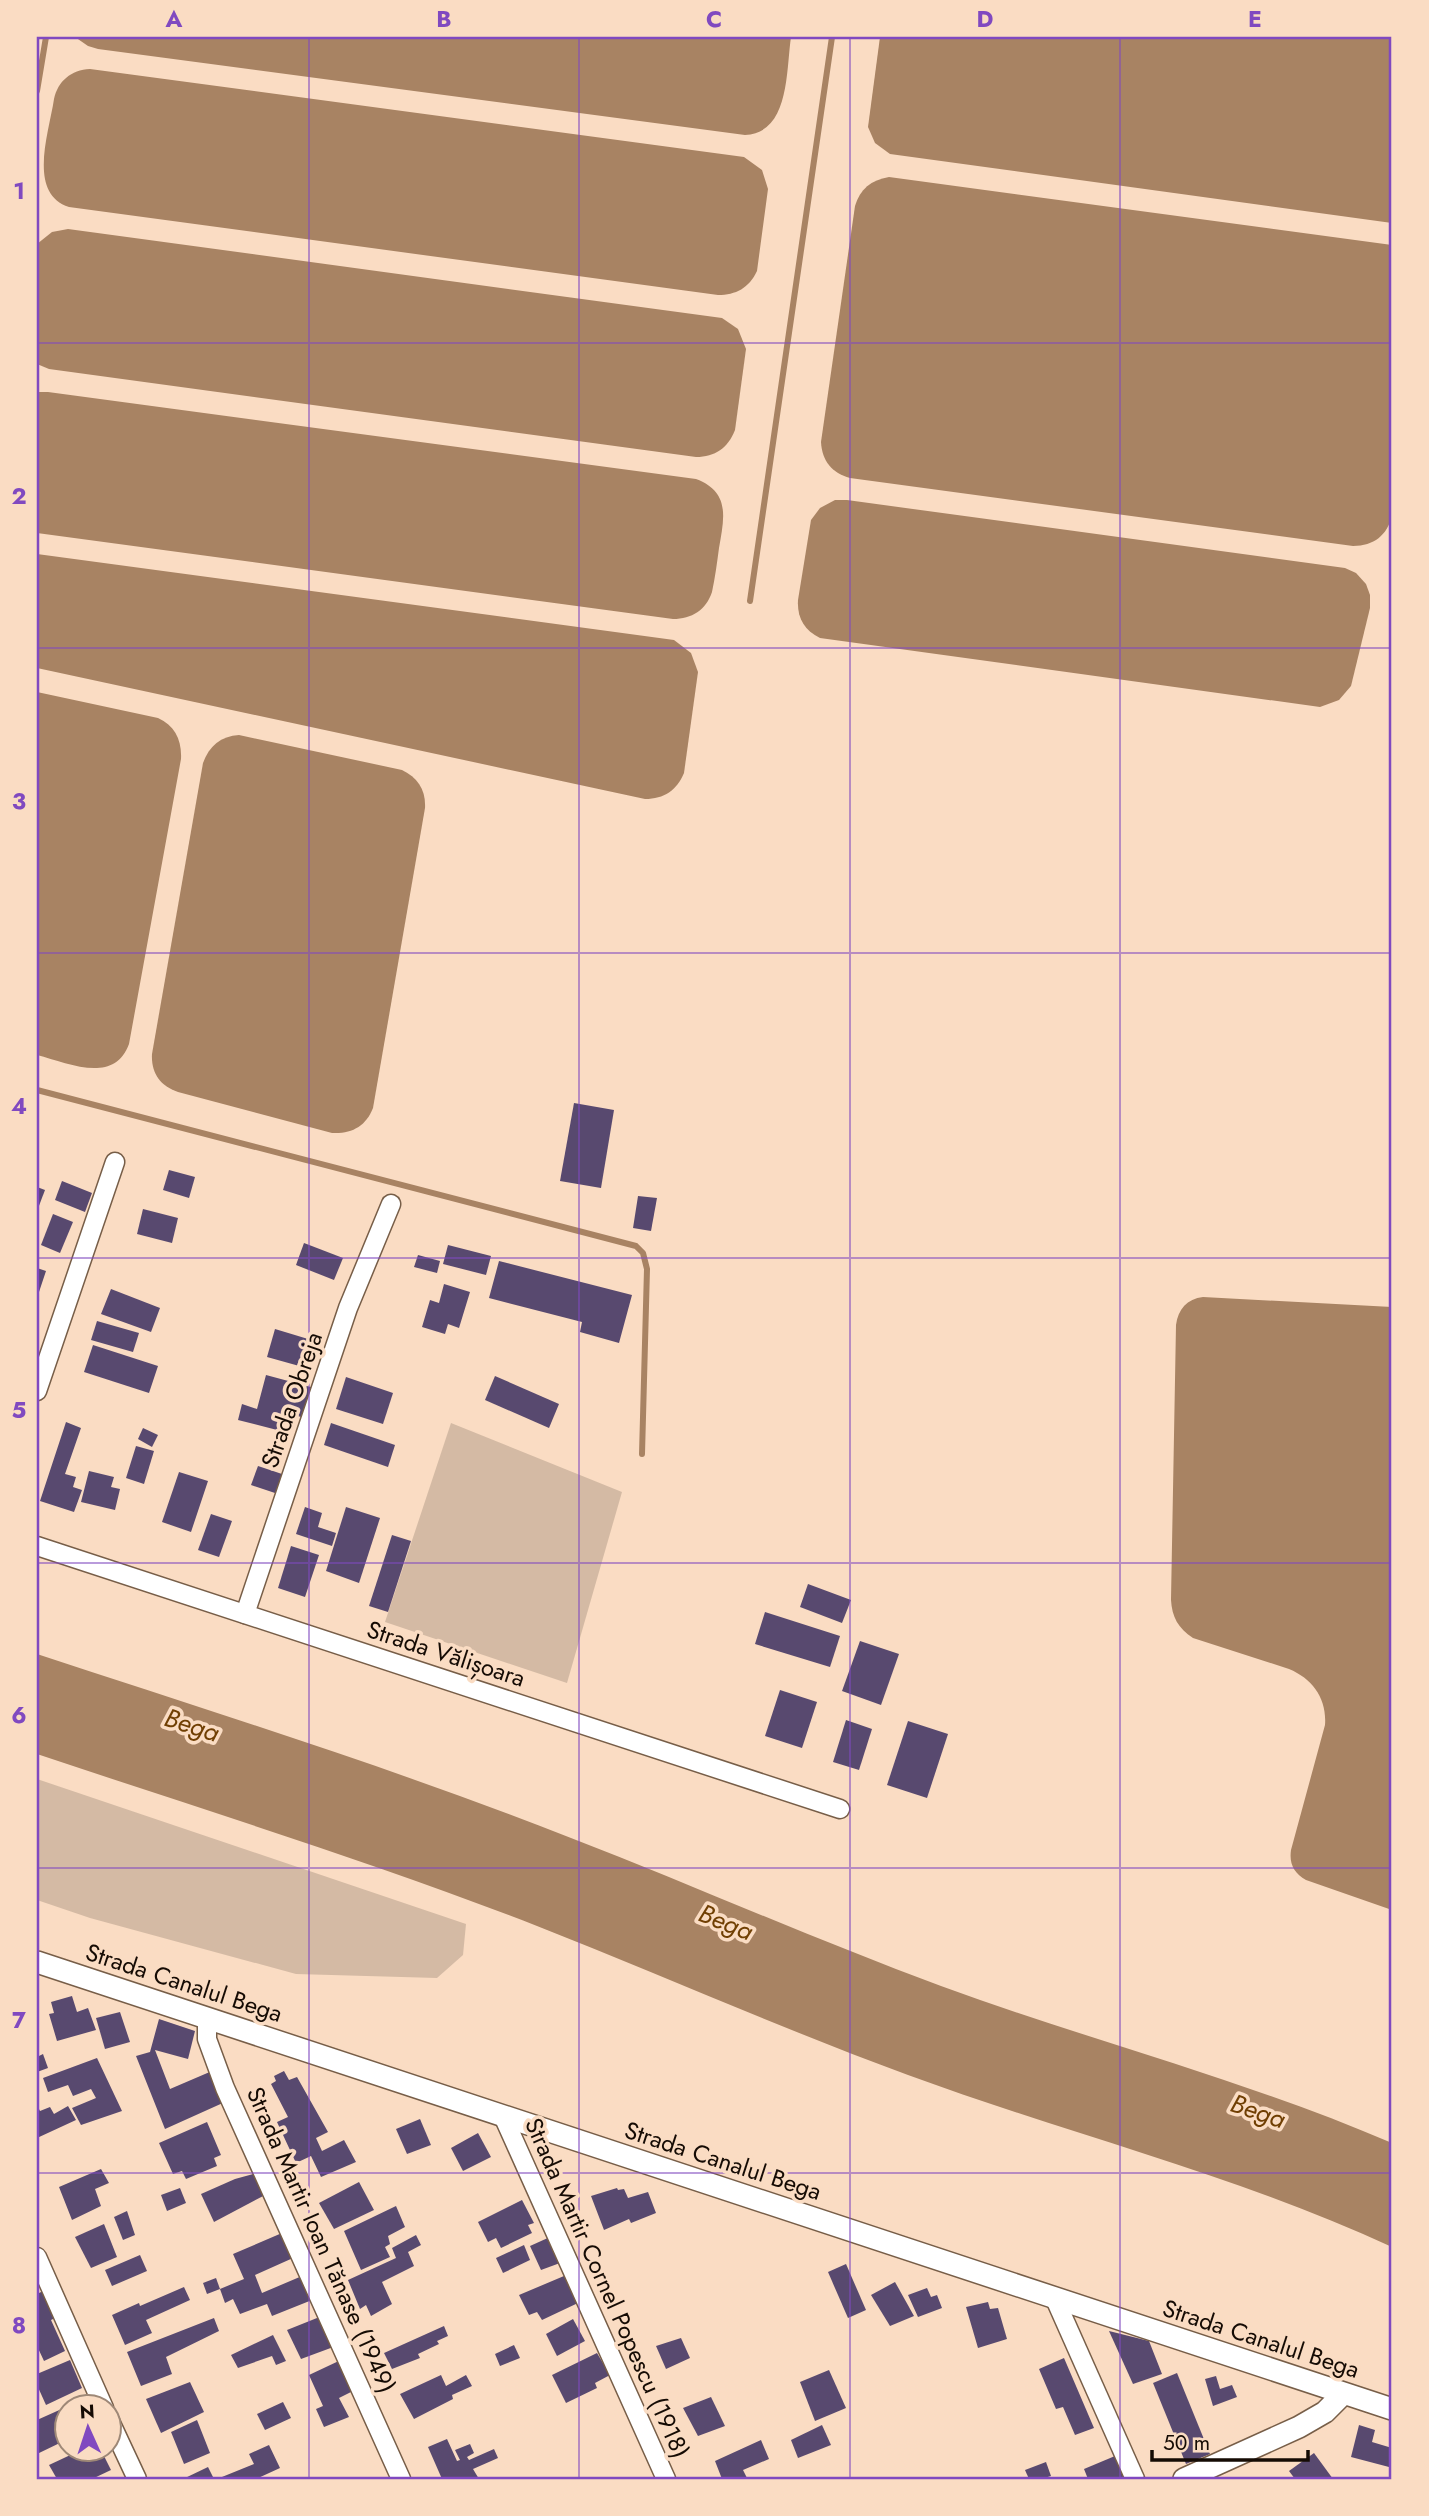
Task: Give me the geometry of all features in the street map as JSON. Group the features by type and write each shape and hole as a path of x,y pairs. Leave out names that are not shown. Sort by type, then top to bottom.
{"street":[{"path":"37,1391 115,1162"},
{"name":"Strada Obreja","path":"245,1614 348,1308 391,1204"},
{"name":"Strada Vălișoara","path":"37,1546 840,1810"},
{"name":"Strada Canalul Bega","path":"37,1962 1392,2409"},
{"name":"Strada Martir Ioan Tănase (1949)","path":"207,2019 207,2039 225,2088 401,2479"},
{"name":"Strada Martir Cornel Popescu (1918)","path":"503,2116 666,2479"},
{"path":"37,2258 98,2394"},
{"path":"1055,2299 1135,2479"},
{"path":"1184,2479 1299,2427 1325,2412 1342,2394"},
{"path":"122,2447 137,2479"}],"shaded area":[{"path":"451,1423 622,1492 567,1683 385,1622"},
{"path":"37,1779 466,1924 463,1955 437,1978 296,1974 90,1918 37,1900"}],"water":[{"path":"75,37 791,37 786,82 778,112 760,132 745,135 98,49"},
{"path":"880,37 1392,37 1392,223 890,154 875,143 868,127"},
{"path":"90,69 744,157 762,170 768,189 757,271 741,289 731,294 718,295 69,207 56,200 48,189 44,176 45,144 54,99 62,82 71,74"},
{"path":"889,177 1392,245 1392,516 1387,529 1373,542 1353,546 850,478 838,473 826,460 821,442 855,206 867,186"},
{"path":"68,229 722,318 738,329 746,349 735,430 729,442 720,450 696,457 49,369 37,364 37,244 52,232"},
{"path":"37,392 696,479 715,491 722,508 722,527 712,592 706,604 697,612 673,619 37,533"},
{"path":"835,500 1345,568 1356,573 1366,584 1370,595 1370,608 1351,686 1339,700 1320,707 820,638 803,623 798,600 811,520 820,508"},
{"path":"37,554 674,640 691,653 698,672 684,773 678,784 669,792 645,799 37,668"},
{"path":"37,692 158,718 173,729 180,746 181,759 129,1044 122,1057 101,1068 76,1066 37,1055"},
{"path":"239,735 402,770 417,781 424,796 425,808 373,1108 362,1124 346,1132 332,1133 178,1092 158,1078 153,1067 152,1054 203,763 216,743"},
{"path":"1203,1297 1392,1307 1392,1910 1306,1880 1295,1871 1292,1864 1291,1850 1325,1725 1324,1707 1317,1691 1305,1678 1289,1669 1193,1638 1183,1630 1173,1612 1171,1600 1176,1325 1184,1306"},
{"name":"Bega","path":"37,1654 439,1788 941,1986 1225,2080 1337,2120 1392,2143 1392,2247 1333,2221 1213,2176 908,2075 475,1903 351,1858 37,1754"}],"building":[{"path":"574,1103 614,1110 601,1188 560,1181"},
{"path":"169,1170 195,1177 189,1198 163,1190"},
{"path":"62,1181 92,1193 85,1212 55,1200"},
{"path":"37,1187 45,1190 37,1211"},
{"path":"638,1196 657,1198 651,1231 633,1228"},
{"path":"143,1209 178,1218 172,1243 137,1234"},
{"path":"53,1214 73,1222 60,1253 41,1245"},
{"path":"304,1243 343,1258 334,1280 296,1265"},
{"path":"448,1245 491,1256 486,1275 443,1264"},
{"path":"418,1255 440,1261 437,1273 414,1267"},
{"path":"499,1261 632,1295 619,1343 580,1332 582,1322 489,1298"},
{"path":"37,1268 46,1271 37,1298"},
{"path":"444,1284 470,1292 459,1328 448,1324 445,1334 422,1327 430,1300 439,1303"},
{"path":"111,1289 160,1308 151,1332 101,1314"},
{"path":"97,1321 139,1333 133,1352 91,1340"},
{"path":"275,1329 318,1342 310,1369 267,1357"},
{"path":"93,1345 158,1366 149,1393 84,1372"},
{"path":"266,1375 318,1389 309,1419 286,1413 281,1431 238,1420 242,1404 257,1409"},
{"path":"495,1376 559,1404 549,1428 485,1400"},
{"path":"346,1377 393,1393 383,1424 336,1409"},
{"path":"66,1422 81,1428 65,1474 76,1477 73,1487 82,1490 74,1512 40,1501"},
{"path":"331,1423 395,1445 388,1467 324,1445"},
{"path":"143,1428 158,1435 152,1447 138,1439"},
{"path":"136,1446 154,1451 144,1484 126,1478"},
{"path":"258,1466 285,1475 278,1494 251,1485"},
{"path":"89,1471 114,1477 111,1487 120,1489 115,1510 81,1502"},
{"path":"179,1472 208,1481 191,1532 162,1522"},
{"path":"305,1507 322,1513 318,1527 336,1533 332,1546 296,1534"},
{"path":"346,1507 380,1518 359,1583 326,1571"},
{"path":"211,1514 232,1521 219,1557 198,1550"},
{"path":"392,1535 411,1541 388,1612 369,1606"},
{"path":"291,1546 319,1555 305,1597 278,1588"},
{"path":"808,1584 851,1600 842,1623 800,1607"},
{"path":"765,1612 840,1636 830,1667 755,1644"},
{"path":"860,1641 899,1654 881,1705 842,1691"},
{"path":"780,1690 817,1702 802,1748 765,1736"},
{"path":"846,1720 872,1729 859,1770 833,1762"},
{"path":"908,1721 948,1734 927,1798 887,1785"},
{"path":"72,1996 77,2012 88,2008 96,2030 57,2041 49,2014 54,2013 51,2002"},
{"path":"120,2012 130,2042 105,2049 96,2018"},
{"path":"159,2019 195,2031 188,2059 155,2050 170,2089 212,2071 225,2102 165,2129 136,2056 150,2052"},
{"path":"43,2054 48,2068 37,2072 37,2057"},
{"path":"97,2058 122,2111 81,2125 72,2108 96,2098 91,2089 73,2096 68,2085 48,2092 43,2078"},
{"path":"284,2071 289,2080 297,2077 328,2132 316,2138 322,2151 344,2140 356,2162 321,2177 311,2156 296,2163 277,2122 288,2117 271,2084 276,2081 274,2076"},
{"path":"37,2105 40,2111 50,2107 54,2114 68,2106 76,2120 37,2138"},
{"path":"420,2119 431,2145 407,2154 396,2129"},
{"path":"207,2122 221,2155 214,2158 217,2166 186,2179 182,2171 173,2174 159,2143"},
{"path":"478,2133 491,2157 463,2171 451,2148"},
{"path":"101,2169 109,2183 95,2189 101,2206 72,2220 59,2187"},
{"path":"257,2173 267,2194 214,2222 201,2194 235,2179"},
{"path":"359,2182 374,2210 334,2229 319,2203"},
{"path":"180,2188 186,2203 167,2211 161,2195"},
{"path":"617,2188 624,2189 628,2198 648,2192 656,2213 631,2223 629,2219 604,2230 591,2196"},
{"path":"522,2200 534,2223 528,2225 532,2233 501,2248 496,2238 488,2242 478,2222"},
{"path":"396,2206 405,2227 388,2236 390,2244 385,2247 390,2257 361,2270 344,2231"},
{"path":"127,2211 135,2235 123,2240 114,2217"},
{"path":"104,2224 117,2257 91,2268 75,2237"},
{"path":"282,2233 293,2258 255,2275 262,2293 302,2276 312,2300 272,2316 267,2304 240,2314 233,2299 225,2303 220,2289 244,2279 233,2254"},
{"path":"416,2235 421,2245 408,2252 414,2266 382,2282 392,2304 371,2316 366,2305 360,2309 348,2280 396,2258 392,2248"},
{"path":"550,2237 560,2263 541,2270 530,2246"},
{"path":"524,2245 530,2260 503,2273 496,2258"},
{"path":"140,2255 147,2271 112,2286 105,2270"},
{"path":"846,2264 866,2310 848,2318 828,2272"},
{"path":"564,2276 578,2303 542,2320 537,2312 529,2315 519,2295"},
{"path":"216,2278 220,2289 207,2294 203,2283"},
{"path":"895,2282 914,2316 890,2326 871,2295"},
{"path":"184,2287 190,2300 146,2320 152,2333 125,2345 112,2315"},
{"path":"49,2288 61,2315 51,2320 65,2351 44,2361 37,2346 37,2294"},
{"path":"927,2288 931,2297 937,2295 942,2308 918,2317 908,2295"},
{"path":"988,2302 990,2309 998,2308 1007,2339 978,2348 966,2307"},
{"path":"322,2316 336,2346 301,2359 287,2330"},
{"path":"214,2318 219,2331 166,2357 172,2374 141,2386 127,2352"},
{"path":"573,2319 585,2341 557,2356 546,2334"},
{"path":"444,2326 448,2336 437,2341 439,2344 418,2354 420,2358 392,2369 384,2353"},
{"path":"1109,2331 1149,2341 1162,2374 1133,2384"},
{"path":"273,2335 286,2361 276,2365 272,2356 238,2368 231,2355"},
{"path":"681,2338 690,2358 666,2369 656,2346"},
{"path":"514,2345 520,2358 500,2366 495,2354"},
{"path":"597,2353 610,2375 595,2383 597,2388 566,2403 552,2375"},
{"path":"1064,2358 1094,2428 1075,2435 1063,2407 1056,2409 1039,2369"},
{"path":"343,2359 357,2389 339,2398 349,2417 324,2427 316,2409 323,2406 309,2375"},
{"path":"70,2360 82,2388 69,2394 52,2394 52,2402 46,2405 37,2385 37,2374"},
{"path":"829,2370 846,2408 815,2421 800,2382"},
{"path":"1177,2373 1210,2454 1186,2464 1153,2383"},
{"path":"441,2375 446,2386 466,2375 472,2386 414,2419 400,2394"},
{"path":"1216,2376 1220,2389 1232,2385 1237,2397 1213,2406 1205,2379"},
{"path":"190,2382 204,2412 161,2433 146,2399"},
{"path":"711,2397 725,2426 698,2436 683,2408"},
{"path":"283,2402 291,2418 265,2430 257,2414"},
{"path":"52,2413 52,2447 37,2454 37,2420"},
{"path":"197,2420 210,2453 184,2464 171,2432"},
{"path":"822,2425 831,2445 798,2458 791,2440"},
{"path":"1359,2425 1375,2430 1372,2442 1392,2448 1389,2467 1351,2457"},
{"path":"447,2439 457,2461 460,2460 455,2450 470,2444 474,2453 467,2457 469,2460 494,2449 498,2458 473,2469 479,2479 442,2479 428,2447"},
{"path":"761,2440 769,2459 743,2470 747,2478 722,2479 715,2461"},
{"path":"269,2445 280,2468 256,2479 217,2479 254,2464 249,2454"},
{"path":"1314,2453 1333,2479 1295,2479 1289,2471"},
{"path":"1115,2456 1124,2479 1088,2479 1084,2469"},
{"path":"1046,2462 1051,2476 1029,2479 1025,2470"},
{"path":"108,2464 111,2470 92,2479 57,2479 49,2465"},
{"path":"208,2467 214,2479 183,2479"}],"waterway":[{"path":"37,91 46,37"},
{"path":"750,601 832,37"},
{"path":"37,1090 636,1246 643,1253 647,1269 642,1454"}]}
